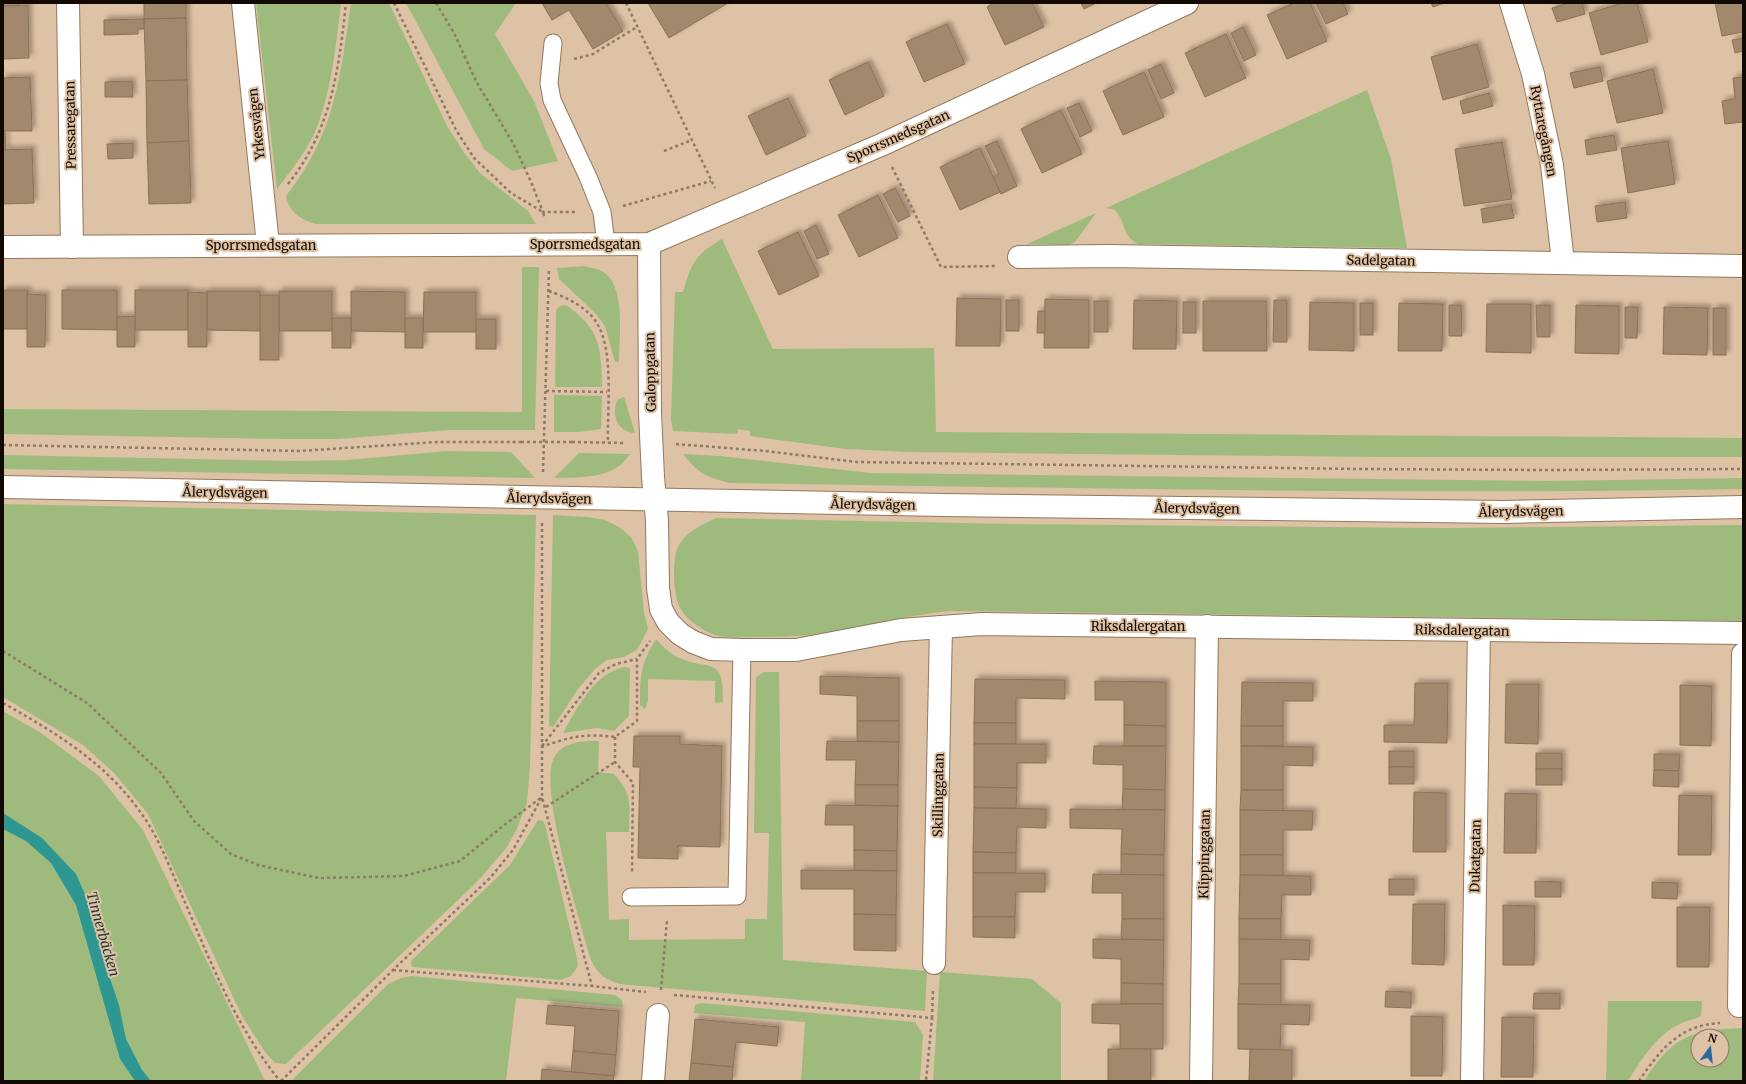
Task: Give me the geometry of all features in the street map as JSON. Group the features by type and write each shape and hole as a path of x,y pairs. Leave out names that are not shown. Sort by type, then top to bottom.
{"street":[{"name":"Pressaregatan","path":"68,3 72,247"},
{"name":"Yrkesvägen","path":"243,3 268,245"},
{"name":"Sporrsmedsgatan","path":"3,246 72,247 649,244 725,213 881,145 1187,3"},
{"name":"Ryttaregången","path":"1511,3 1533,74 1552,165 1562,262"},
{"name":"Galoppgatan","path":"649,244 652,444 655,500"},
{"name":"Sadelgatan","path":"1019,257 1108,256 1743,266"},
{"name":"Ålerydsvägen","path":"3,487 936,505 1504,512 1743,507"},
{"name":"Riksdalergatan","path":"655,500 657,521 658,588 661,609 668,622 680,634 711,648 742,650 796,650 901,630 982,624 1743,633"},
{"name":"Klippinggatan","path":"1201,1081 1207,626"},
{"name":"Skillinggatan","path":"934,963 941,627"},
{"name":"Dukatgatan","path":"1472,1081 1479,630"},
{"path":"1738,1006 1743,654"},
{"path":"653,1081 660,1004"}],"lane":[{"path":"553,43 549,84 552,100 588,177 602,212 606,244"},
{"path":"631,897 737,896 742,650"}],"path":[{"path":"265,210 302,166 324,122 337,66 346,3"},
{"path":"436,3 454,33 476,81 514,145 543,212 602,212 711,181"},
{"path":"626,3 692,140 725,213"},
{"path":"551,65 593,54 637,27"},
{"path":"664,151 692,140"},
{"path":"881,145 941,267 994,267 1019,257"},
{"path":"549,291 569,298 598,324 607,352 608,443"},
{"path":"546,391 607,392"},
{"path":"3,445 300,451 437,442 572,442 652,444 765,451 857,462 1357,469 1743,469"},
{"path":"542,519 542,797 546,807 592,986"},
{"path":"3,651 87,703 161,773 194,820 231,854 258,865 319,878 404,876 460,861 542,797"},
{"path":"637,659 637,721 615,737 593,734 570,737 541,748 599,673 616,664 637,659"},
{"path":"3,703 45,727 86,754 113,779 142,814 161,849 218,980 249,1038 263,1060 281,1081 393,970 490,878 513,850 542,797"},
{"path":"615,737 615,762 632,783 631,897"},
{"path":"546,807 615,762"},
{"path":"660,1004 668,897"},
{"path":"926,1081 932,1018 934,963"},
{"path":"393,970 592,986 653,993"},
{"path":"668,995 932,1018"},
{"path":"1639,1081 1656,1055 1670,1042 1689,1029 1710,1023 1724,1023"}],"green space":[{"path":"256,3 341,3 333,66 317,127 309,144 277,189"},
{"path":"351,3 389,3 447,126 463,151 480,173 528,211 536,224 316,224 301,218 293,211 286,196 302,173 315,150 333,104 339,81"},
{"path":"406,3 516,3 495,34 534,101 558,161 512,171 484,149"},
{"path":"1367,90 1391,159 1407,248 1138,244 1129,237 1115,210 1106,208"},
{"path":"1096,213 1075,242 1068,245 1027,244"},
{"path":"722,239 773,349 934,348 936,432 1743,438 1743,457 1375,457 909,452 845,449 750,436 750,431 738,429 737,434 673,431 671,420 675,292 683,292 692,266 696,260 713,244"},
{"path":"585,266 605,273 612,280 616,290 620,315 619,362 615,362 605,326 595,313 559,279 557,268"},
{"path":"522,267 539,267 535,430 449,430 339,439 3,434 3,409 522,412"},
{"path":"566,305 586,322 593,331 597,340 601,361 602,387 555,387 556,310 560,306"},
{"path":"554,395 602,396 601,429 579,432 554,432"},
{"path":"624,397 635,433 624,430 617,422 615,406 617,400"},
{"path":"447,451 511,452 535,478 3,469 3,455 296,461 348,460"},
{"path":"579,453 630,454 615,469 606,473 585,477 554,478"},
{"path":"683,454 720,456 870,473 1548,481 1743,478 1743,489 1616,491 1363,491 730,483 704,474"},
{"path":"3,504 536,515 530,766 527,803 516,831 507,847 478,881 286,1064 275,1063 265,1052 242,1016 148,814 114,773 83,745 3,697"},
{"path":"553,515 587,517 605,520 619,527 631,537 638,551 644,613 648,629 637,650 624,657 607,660 595,669 578,689 553,727 549,726"},
{"path":"717,518 1012,524 1443,528 1743,525 1743,621 951,611 919,615 806,635 781,637 725,637 714,635 703,629 692,622 684,614 678,602 674,579 675,558 680,543 690,532"},
{"path":"656,639 675,656 687,661 712,667 717,670 721,676 723,686 723,702 715,703 715,681 648,679 648,701 645,709 640,705 642,671 647,656"},
{"path":"625,667 630,668 629,716 614,731 597,728 563,733 581,702 596,683 614,670"},
{"path":"764,672 779,672 783,960 927,971 925,1011 619,984 602,975 596,969 591,960 570,887 555,823 551,794 551,771 555,756 564,747 569,745 581,742 599,741 598,772 614,774 628,795 630,807 629,832 606,832 609,920 629,919 629,940 745,939 745,919 767,919 769,833 754,833 756,677"},
{"path":"3,711 41,733 99,776 143,830 265,1081 3,1081"},
{"path":"538,820 543,821 545,825 577,958 578,966 571,976 560,980 412,967 412,960 510,865"},
{"path":"940,972 1032,979 1061,1003 1061,1081 933,1081"},
{"path":"411,976 615,995 622,1000 623,1007 516,998 506,1081 291,1081 388,984 401,978"},
{"path":"1608,1001 1702,1001 1701,1016 1683,1023 1664,1034 1650,1048 1628,1081 1606,1081"},
{"path":"702,1003 915,1022 923,1035 920,1081 801,1081 805,1022 694,1013 695,1005"},
{"path":"1743,1028 1743,1081 1644,1081 1665,1054 1684,1038 1690,1036 1690,1068 1730,1068 1730,1029"}],"water":[{"path":"3,813 42,838 76,874 93,912 102,955 119,1005 126,1039 142,1070 151,1081 135,1081 120,1059 76,905 51,863 26,841 3,829"}],"building":[{"path":"3,3 19,3 19,6 3,6"},
{"path":"144,3 186,3 186,18 144,19"},
{"path":"542,3 606,3 623,31 593,49 569,10 552,20"},
{"path":"648,3 728,3 669,38"},
{"path":"994,3 1032,3 1044,27 1005,45 987,7"},
{"path":"1081,3 1096,3 1084,9"},
{"path":"1294,3 1310,3 1327,41 1287,59 1267,15"},
{"path":"1316,3 1343,3 1348,14 1326,24"},
{"path":"1431,3 1444,3 1433,7"},
{"path":"1569,3 1582,3 1585,14 1557,22 1552,8"},
{"path":"1623,3 1637,3 1648,42 1601,55 1589,13"},
{"path":"1715,3 1743,3 1743,32 1722,36"},
{"path":"28,5 29,58 3,59 3,6"},
{"path":"186,18 187,80 146,81 144,19"},
{"path":"144,19 144,29 138,29 138,34 104,35 104,20"},
{"path":"947,24 965,64 924,82 906,42"},
{"path":"1243,27 1256,55 1244,61 1231,33"},
{"path":"1226,34 1246,78 1205,97 1185,53"},
{"path":"1743,38 1743,51 1735,53 1732,40"},
{"path":"1477,44 1489,87 1443,100 1431,57"},
{"path":"868,62 884,96 845,115 829,80"},
{"path":"1161,64 1174,93 1161,99 1148,70"},
{"path":"1600,67 1603,81 1574,88 1570,73"},
{"path":"1653,69 1663,113 1617,123 1607,81"},
{"path":"1144,72 1164,117 1123,135 1103,91"},
{"path":"30,77 32,131 3,131 3,78"},
{"path":"1743,77 1743,122 1725,124 1722,101 1735,99 1733,78"},
{"path":"187,80 189,141 147,143 146,81"},
{"path":"132,81 133,97 105,97 105,82"},
{"path":"1489,93 1493,106 1463,114 1460,101"},
{"path":"788,98 806,136 766,155 748,116"},
{"path":"1079,103 1092,131 1080,137 1067,108"},
{"path":"1061,110 1082,154 1042,173 1021,129"},
{"path":"3,131 5,131 6,150 3,150"},
{"path":"1614,135 1617,150 1587,155 1585,140"},
{"path":"189,141 191,203 149,204 147,143"},
{"path":"997,141 1017,186 1001,194 993,177 999,174 985,146"},
{"path":"1668,141 1675,184 1628,193 1621,148"},
{"path":"1502,142 1512,199 1464,206 1455,149"},
{"path":"133,143 133,158 108,159 107,144"},
{"path":"980,148 1000,192 960,210 940,167"},
{"path":"32,149 34,203 3,204 3,150"},
{"path":"895,188 910,216 898,222 883,194"},
{"path":"878,195 898,238 859,257 838,215"},
{"path":"1625,202 1627,218 1597,222 1595,206"},
{"path":"1511,204 1514,218 1483,223 1481,209"},
{"path":"816,225 829,254 817,259 804,231"},
{"path":"798,232 819,276 779,295 758,251"},
{"path":"3,290 28,290 27,329 3,329"},
{"path":"62,290 117,290 117,330 62,329"},
{"path":"135,290 188,290 188,330 135,330"},
{"path":"207,291 260,291 260,331 207,330"},
{"path":"279,291 332,291 332,331 279,331"},
{"path":"351,291 405,292 405,332 351,331"},
{"path":"188,292 207,293 207,347 188,347"},
{"path":"424,292 476,292 476,332 423,332"},
{"path":"27,294 46,295 45,347 27,347"},
{"path":"260,295 279,295 279,360 260,360"},
{"path":"957,298 1001,299 1000,346 956,346"},
{"path":"1045,299 1089,300 1089,348 1044,348"},
{"path":"1006,300 1019,300 1019,331 1006,331"},
{"path":"1134,300 1177,301 1176,349 1133,349"},
{"path":"1274,300 1287,300 1287,342 1273,342"},
{"path":"1094,301 1108,301 1108,332 1094,332"},
{"path":"1203,301 1266,301 1267,351 1203,351"},
{"path":"1183,302 1196,302 1196,333 1183,333"},
{"path":"1310,302 1354,303 1354,351 1309,350"},
{"path":"1360,303 1373,303 1373,335 1360,335"},
{"path":"1399,303 1443,304 1442,351 1398,351"},
{"path":"1487,304 1531,304 1531,353 1486,352"},
{"path":"1449,305 1461,305 1462,336 1449,336"},
{"path":"1536,305 1550,305 1550,337 1537,337"},
{"path":"1576,305 1619,306 1619,354 1575,353"},
{"path":"1625,307 1638,307 1637,338 1625,338"},
{"path":"1664,307 1708,308 1707,355 1663,354"},
{"path":"1713,308 1726,308 1726,355 1713,355"},
{"path":"1038,311 1045,311 1045,333 1037,333"},
{"path":"135,316 135,347 117,347 117,317"},
{"path":"332,318 351,318 351,348 332,348"},
{"path":"405,318 423,318 423,348 405,348"},
{"path":"476,319 496,319 496,349 476,349"},
{"path":"820,676 899,678 899,721 857,721 857,696 820,694"},
{"path":"975,679 1065,680 1065,699 1016,698 1016,723 974,723"},
{"path":"1095,681 1166,682 1166,726 1124,725 1124,700 1095,700"},
{"path":"1242,682 1313,683 1313,701 1283,701 1283,726 1241,726"},
{"path":"1415,683 1448,683 1447,743 1384,742 1384,725 1414,725"},
{"path":"1506,684 1539,684 1538,744 1505,743"},
{"path":"1680,685 1712,686 1711,746 1680,745"},
{"path":"857,721 899,721 899,742 857,741"},
{"path":"974,723 1016,723 1016,744 974,744"},
{"path":"1124,725 1166,726 1166,746 1124,746"},
{"path":"1241,726 1283,726 1283,746 1241,746"},
{"path":"634,736 680,736 680,744 722,746 720,847 678,846 678,859 638,858 640,767 633,767"},
{"path":"827,741 899,742 898,785 855,785 856,760 826,760"},
{"path":"974,744 1046,744 1046,763 1017,763 1017,788 974,787"},
{"path":"1094,746 1166,746 1165,790 1123,789 1123,765 1093,764"},
{"path":"1241,746 1313,747 1313,766 1283,765 1283,790 1241,790"},
{"path":"1389,751 1414,751 1414,767 1389,767"},
{"path":"1536,753 1562,753 1562,769 1536,769"},
{"path":"1654,754 1680,754 1679,771 1654,770"},
{"path":"1389,767 1414,767 1414,784 1389,784"},
{"path":"1536,769 1562,769 1562,785 1536,785"},
{"path":"1654,770 1679,771 1679,787 1653,786"},
{"path":"855,785 898,785 898,806 855,805"},
{"path":"974,787 1017,788 1016,808 974,808"},
{"path":"1123,789 1165,790 1165,810 1122,810"},
{"path":"1241,790 1283,790 1283,811 1240,810"},
{"path":"1414,792 1446,793 1446,852 1413,852"},
{"path":"1505,793 1537,794 1536,853 1504,853"},
{"path":"1679,795 1712,796 1711,855 1678,855"},
{"path":"826,805 898,806 897,851 854,850 854,825 825,825"},
{"path":"974,808 1046,809 1046,828 1017,827 1016,853 973,852"},
{"path":"1070,809 1165,810 1164,855 1121,854 1122,829 1070,828"},
{"path":"1240,810 1313,811 1312,830 1283,830 1283,855 1240,855"},
{"path":"854,850 897,851 897,871 854,870"},
{"path":"973,852 1016,853 1016,873 973,873"},
{"path":"1121,854 1164,855 1164,875 1121,875"},
{"path":"1240,855 1283,855 1283,875 1240,875"},
{"path":"801,870 897,871 896,915 854,914 854,889 801,889"},
{"path":"973,873 1045,873 1045,892 1016,892 1015,917 973,917"},
{"path":"1093,874 1164,875 1164,919 1122,919 1122,893 1092,893"},
{"path":"1240,875 1311,876 1311,895 1282,895 1281,919 1239,919"},
{"path":"1389,879 1414,879 1414,895 1389,895"},
{"path":"1535,881 1561,882 1561,897 1535,897"},
{"path":"1652,882 1678,883 1677,899 1652,898"},
{"path":"1413,904 1445,904 1444,965 1412,964"},
{"path":"1503,905 1535,906 1534,965 1503,965"},
{"path":"1677,907 1710,907 1709,967 1677,967"},
{"path":"854,914 896,915 896,951 854,950"},
{"path":"973,917 1015,917 1015,938 973,937"},
{"path":"1122,919 1164,919 1164,940 1121,939"},
{"path":"1239,919 1281,919 1281,940 1239,939"},
{"path":"1093,939 1164,940 1163,984 1121,983 1121,959 1093,958"},
{"path":"1239,939 1310,940 1309,960 1281,959 1281,984 1239,984"},
{"path":"1121,983 1163,984 1163,1004 1121,1004"},
{"path":"1239,984 1281,984 1281,1005 1238,1004"},
{"path":"1386,991 1411,992 1411,1008 1385,1007"},
{"path":"1534,993 1560,993 1560,1009 1533,1009"},
{"path":"1092,1004 1163,1004 1163,1049 1120,1049 1120,1024 1092,1023"},
{"path":"1238,1004 1310,1005 1309,1025 1281,1024 1280,1050 1238,1049"},
{"path":"548,1005 619,1011 616,1055 573,1051 575,1026 546,1024"},
{"path":"1411,1016 1443,1017 1442,1076 1411,1076"},
{"path":"1502,1017 1534,1017 1533,1077 1501,1077"},
{"path":"695,1019 779,1027 777,1046 736,1042 733,1067 691,1063"},
{"path":"1108,1049 1151,1049 1151,1081 1108,1081"},
{"path":"1250,1049 1292,1050 1292,1081 1249,1081"},
{"path":"573,1051 616,1055 614,1076 571,1072"},
{"path":"691,1063 733,1067 732,1081 689,1081"},
{"path":"542,1069 614,1076 613,1081 541,1081"}],"water label":[{"name":"Tinnerbäcken","path":"103,934"}]}
